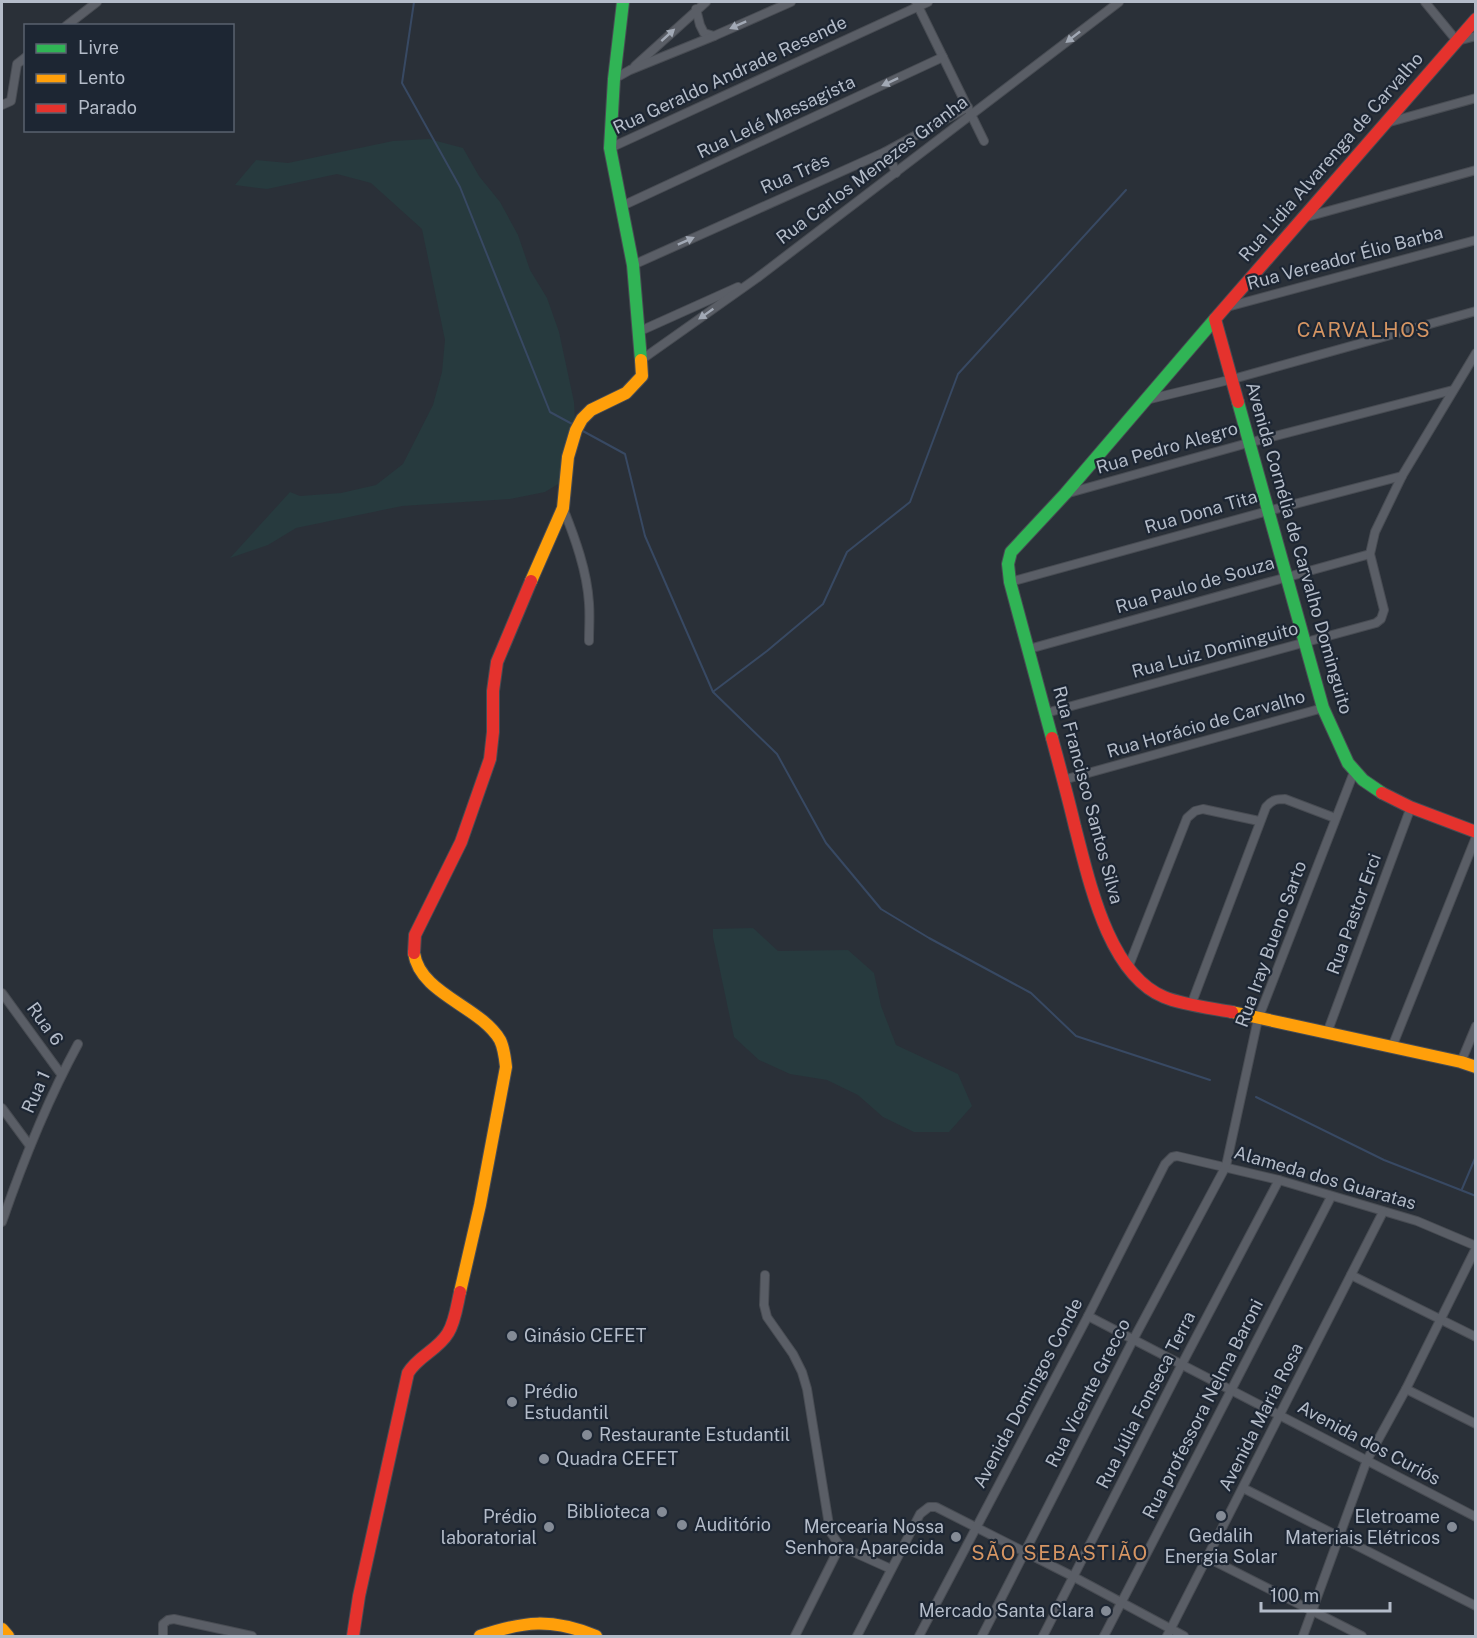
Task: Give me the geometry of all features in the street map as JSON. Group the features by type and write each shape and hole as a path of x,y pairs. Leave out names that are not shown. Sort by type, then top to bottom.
{"street":[{"path":"69,24 97,2"},
{"path":"589,641 589,601 584,572 563,508 562,488 570,449 580,421 589,410 618,399 639,381 642,371 633,265 610,148 614,79 623,2"},
{"path":"630,70 706,2"},
{"path":"614,79 630,70 791,2"},
{"name":"Rua Geraldo Andrade Resende","path":"610,148 917,4 928,2"},
{"name":"Rua Carlos Menezes Granha","path":"641,360 757,278 896,173 970,112 1119,2"},
{"path":"1425,2 1457,41 1476,36"},
{"path":"917,4 984,141"},
{"path":"696,9 704,33 714,36"},
{"name":"Rua Lidia Alvarenga de Carvalho","path":"1011,552 1216,325 1224,308 1476,19"},
{"name":"Rua Lelé Massagista","path":"621,206 944,57"},
{"path":"2,105 11,101 17,64 24,59"},
{"path":"1384,123 1476,98"},
{"name":"Rua Três","path":"633,265 970,112"},
{"path":"885,152 889,155 896,173"},
{"path":"1302,218 1476,170"},
{"name":"Rua Vereador Élio Barba","path":"1224,308 1476,240"},
{"path":"638,332 757,278"},
{"path":"1146,400 1233,379 1476,311"},
{"name":"Avenida Cornélia de Carvalho Dominguito","path":"1216,325 1233,379 1248,443 1323,708 1341,752 1354,772"},
{"path":"1370,554 1375,532 1402,476 1476,353"},
{"name":"Rua Pedro Alegro","path":"1065,494 1248,443 1453,390"},
{"name":"Rua Dona Tita","path":"1010,582 1402,476"},
{"path":"353,1636 359,1596 408,1373 411,1367 443,1342 449,1334 480,1205 506,1067 504,1050 497,1036 483,1021 436,986 418,966 414,957 415,935 461,842 482,785 490,759 493,732 493,691 497,662 563,508"},
{"name":"Rua Francisco Santos Silva","path":"1011,552 1008,564 1010,582 1086,867 1103,917 1128,968 1146,987 1166,998 1476,1067"},
{"name":"Rua Paulo de Souza","path":"1029,649 1370,554"},
{"name":"Rua Luiz Dominguito","path":"1046,713 1376,622 1381,619 1384,610 1370,554"},
{"name":"Rua Horácio de Carvalho","path":"1064,780 1323,708"},
{"path":"1354,772 1380,792 1411,807 1476,832"},
{"name":"Rua Iray Bueno Sarto","path":"1226,1166 1258,1019 1354,772"},
{"path":"1191,1005 1266,807 1277,799 1285,800 1335,818"},
{"name":"Rua Pastor Erci","path":"1327,1033 1411,807"},
{"path":"1128,968 1187,818 1195,811 1203,809 1259,821"},
{"path":"1392,1047 1476,837"},
{"name":"Rua 6","path":"2,993 61,1074"},
{"path":"1461,1062 1476,1026"},
{"name":"Rua 1","path":"2,1215 61,1074 78,1044"},
{"path":"2,1108 30,1146"},
{"name":"Alameda dos Guaratas","path":"1165,1164 1172,1157 1178,1156 1279,1180 1417,1221 1476,1247"},
{"name":"Avenida Domingos Conde","path":"919,1636 1088,1316 1165,1164"},
{"name":"Rua Vicente Grecco","path":"981,1636 1133,1340 1226,1166"},
{"name":"Rua Júlia Fonseca Terra","path":"1043,1636 1279,1180"},
{"name":"Rua professora Nelma Baroni","path":"1104,1636 1331,1197"},
{"name":"Avenida Maria Rosa","path":"1169,1633 1383,1212"},
{"path":"1303,1636 1367,1460 1406,1389 1476,1247"},
{"path":"765,1275 764,1305 767,1317 793,1354 807,1389 831,1533 840,1546 891,1569"},
{"path":"1351,1275 1476,1337"},
{"name":"Avenida dos Curiós","path":"1088,1316 1476,1516"},
{"path":"1406,1389 1476,1424"},
{"path":"1243,1488 1476,1606"},
{"path":"857,1636 920,1514 929,1507 936,1507 1074,1577 1122,1603 1169,1633 1184,1636"},
{"path":"795,1636 840,1546"},
{"path":"1208,1558 1362,1636"},
{"path":"163,1636 164,1624 174,1619 252,1636"},
{"path":"480,1636 520,1624 551,1625 583,1630 596,1636"},
{"path":"2,1629 8,1636"}],"green space":[{"path":"429,139 463,148 479,176 500,202 518,235 530,270 547,298 559,332 574,402 576,438 573,475 545,492 510,499 402,506 296,528 268,545 230,558 290,492 300,496 341,493 376,485 403,464 433,405 442,372 445,340 422,229 371,183 337,174 267,189 235,185 256,160 288,163 393,141"},
{"path":"753,928 778,951 848,950 874,973 881,1006 896,1045 958,1074 972,1106 949,1132 914,1132 883,1117 858,1095 827,1080 790,1074 759,1060 734,1037 713,929"}],"waterway":[{"path":"414,2 402,83 460,187 550,412 574,425"},
{"path":"714,691 823,604 847,552 910,502 958,374 1126,190"},
{"path":"581,430 625,454 645,536 713,692 777,754 826,843 881,909 929,938 1031,993 1076,1036 1210,1080"},
{"path":"1256,1097 1384,1160 1476,1196"},
{"path":"1462,1189 1476,1156"}],"traffic: fast":[{"path":"623,2 614,79 610,148 633,265 641,360"},
{"path":"1052,738 1010,582 1008,564 1011,552 1065,494 1215,319"},
{"path":"1238,402 1323,708 1348,763 1363,780 1382,793"}],"traffic: slow":[{"path":"531,581 563,508 568,457 576,430 591,410 626,393 642,376 641,360"},
{"path":"414,953 427,979 491,1028 500,1040 506,1067 480,1205 460,1292"},
{"path":"1232,1012 1476,1067"},
{"path":"480,1636 510,1627 538,1624 565,1626 596,1636"},
{"path":"2,1629 8,1636"}],"traffic: jam":[{"path":"1238,402 1215,319 1476,19"},
{"path":"414,953 415,935 461,842 490,759 493,732 493,691 497,662 531,581"},
{"path":"1052,738 1095,898 1115,947 1128,968 1145,985 1164,997 1232,1012"},
{"path":"1382,793 1410,807 1476,832"},
{"path":"353,1636 359,1596 408,1373 448,1333 454,1319 460,1292"}],"place":[{"name":"Ginásio CEFET","path":"512,1336"},
{"name":"Prédio Estudantil","path":"512,1402"},
{"name":"Restaurante Estudantil","path":"587,1435"},
{"name":"Quadra CEFET","path":"544,1459"},
{"name":"Biblioteca","path":"662,1512"},
{"name":"Gedalih Energia Solar","path":"1221,1516"},
{"name":"Auditório","path":"682,1525"},
{"name":"Prédio laboratorial","path":"549,1527"},
{"name":"Eletroame Materiais Elétricos","path":"1452,1527"},
{"name":"Mercearia Nossa Senhora Aparecida","path":"956,1537"},
{"name":"Mercado Santa Clara","path":"1106,1611"}],"district":[{"name":"CARVALHOS","path":"1364,330"},
{"name":"SÃO SEBASTIÃO","path":"1060,1553"}]}
